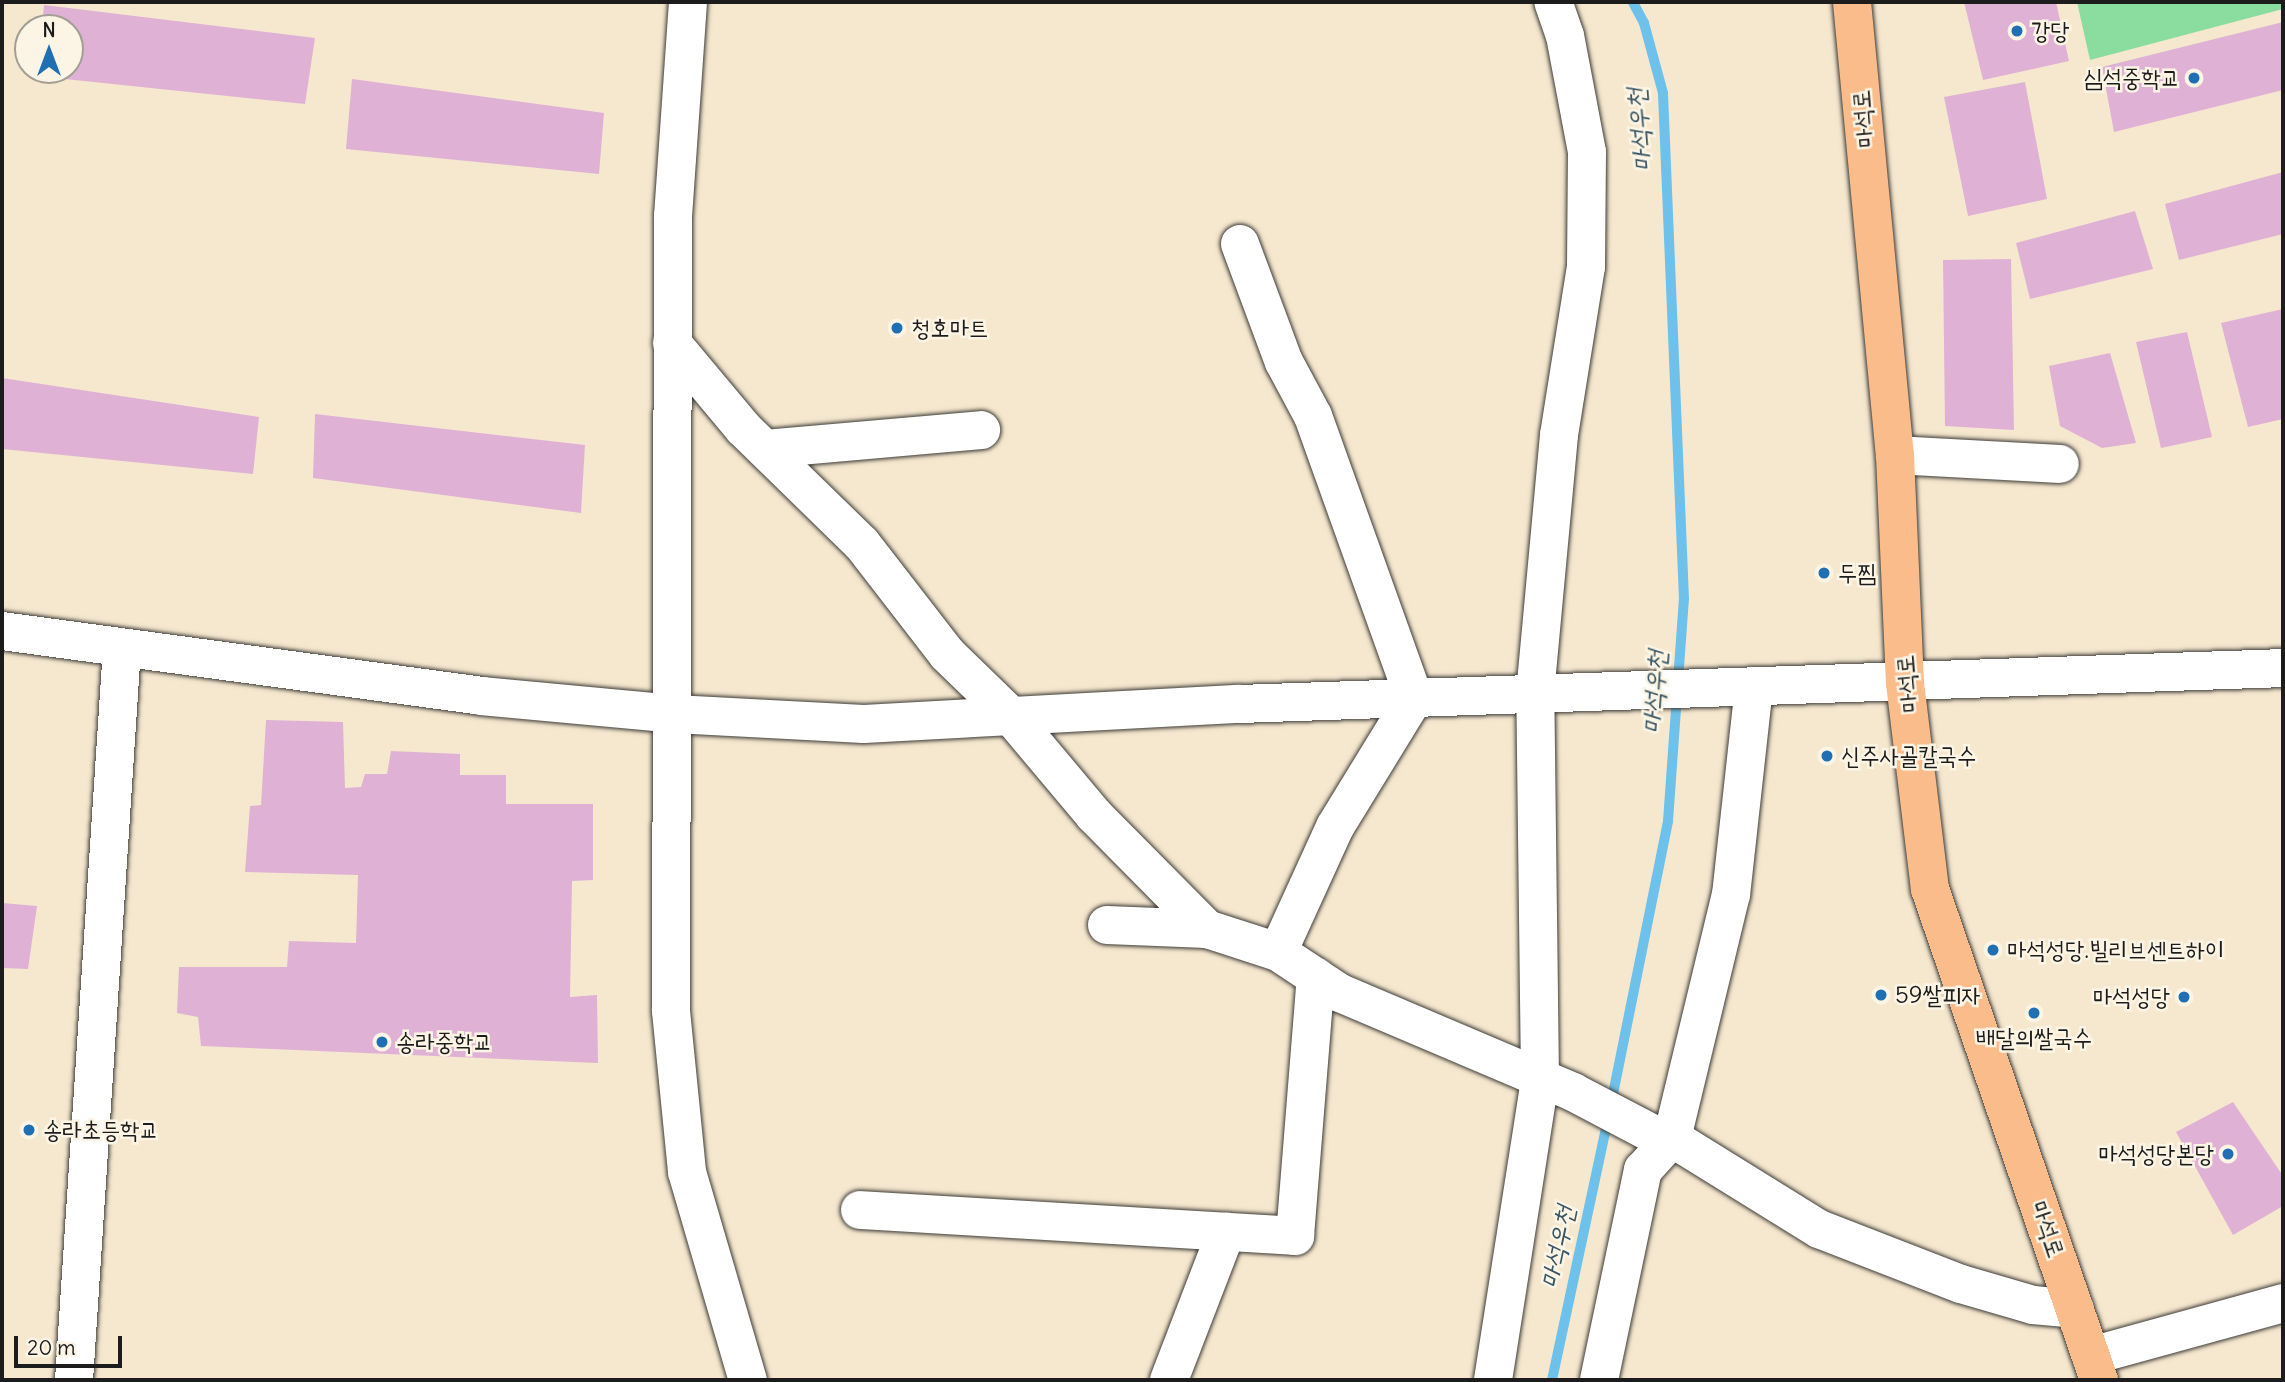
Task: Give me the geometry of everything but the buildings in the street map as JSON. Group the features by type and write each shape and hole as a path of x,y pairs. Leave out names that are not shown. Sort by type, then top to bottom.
{"main road":[{"name":"마석로","path":"1852,2 1895,455 1905,683 1930,889 2095,1368"}],"street":[{"path":"1493,1380 1557,1085 1535,694 1559,435 1586,267 1587,152 1565,36 1553,2"},
{"path":"691,7 673,215 674,714 669,863 675,1081 687,1172 748,1380"},
{"path":"1240,244 1284,362 1313,416 1414,698"},
{"path":"672,343 765,449 862,544 947,654 1011,716 1094,815 1207,929"},
{"path":"765,449 981,430"},
{"path":"1895,455 2060,464"},
{"path":"2,631 481,696 674,714 864,724 1414,698 2283,668"},
{"path":"74,1380 122,648"},
{"path":"1599,1380 1643,1170 1661,1135 1731,895 1754,686"},
{"path":"1278,952 1335,827 1414,698"},
{"path":"1107,925 1207,929 1278,952 1340,993 1557,1085 1661,1135 1819,1228 1961,1284 2032,1305 2075,1309"},
{"path":"860,1210 1295,1236 1316,977"},
{"path":"1169,1380 1226,1232"},
{"path":"2095,1368 2283,1303"}],"green space":[{"path":"2077,2 2283,2 2283,9 2090,60"}],"waterway":[{"name":"마석우천","path":"1611,1104 1668,821 1684,599 1663,93 1644,23 1633,2"},
{"name":"마석우천","path":"1552,1380 1608,1119"}],"place":[{"name":"강당","path":"2017,31"},
{"name":"심석중학교","path":"2194,78"},
{"name":"청호마트","path":"897,328"},
{"name":"두찜","path":"1824,573"},
{"name":"신주사골칼국수","path":"1827,756"},
{"name":"마석성당.빌리브센트하이","path":"1993,950"},
{"name":"59쌀피자","path":"1881,995"},
{"name":"마석성당","path":"2184,997"},
{"name":"배달의쌀국수","path":"2034,1013"},
{"name":"송라중학교","path":"382,1042"},
{"name":"송라초등학교","path":"29,1130"},
{"name":"마석성당본당","path":"2228,1154"}]}
